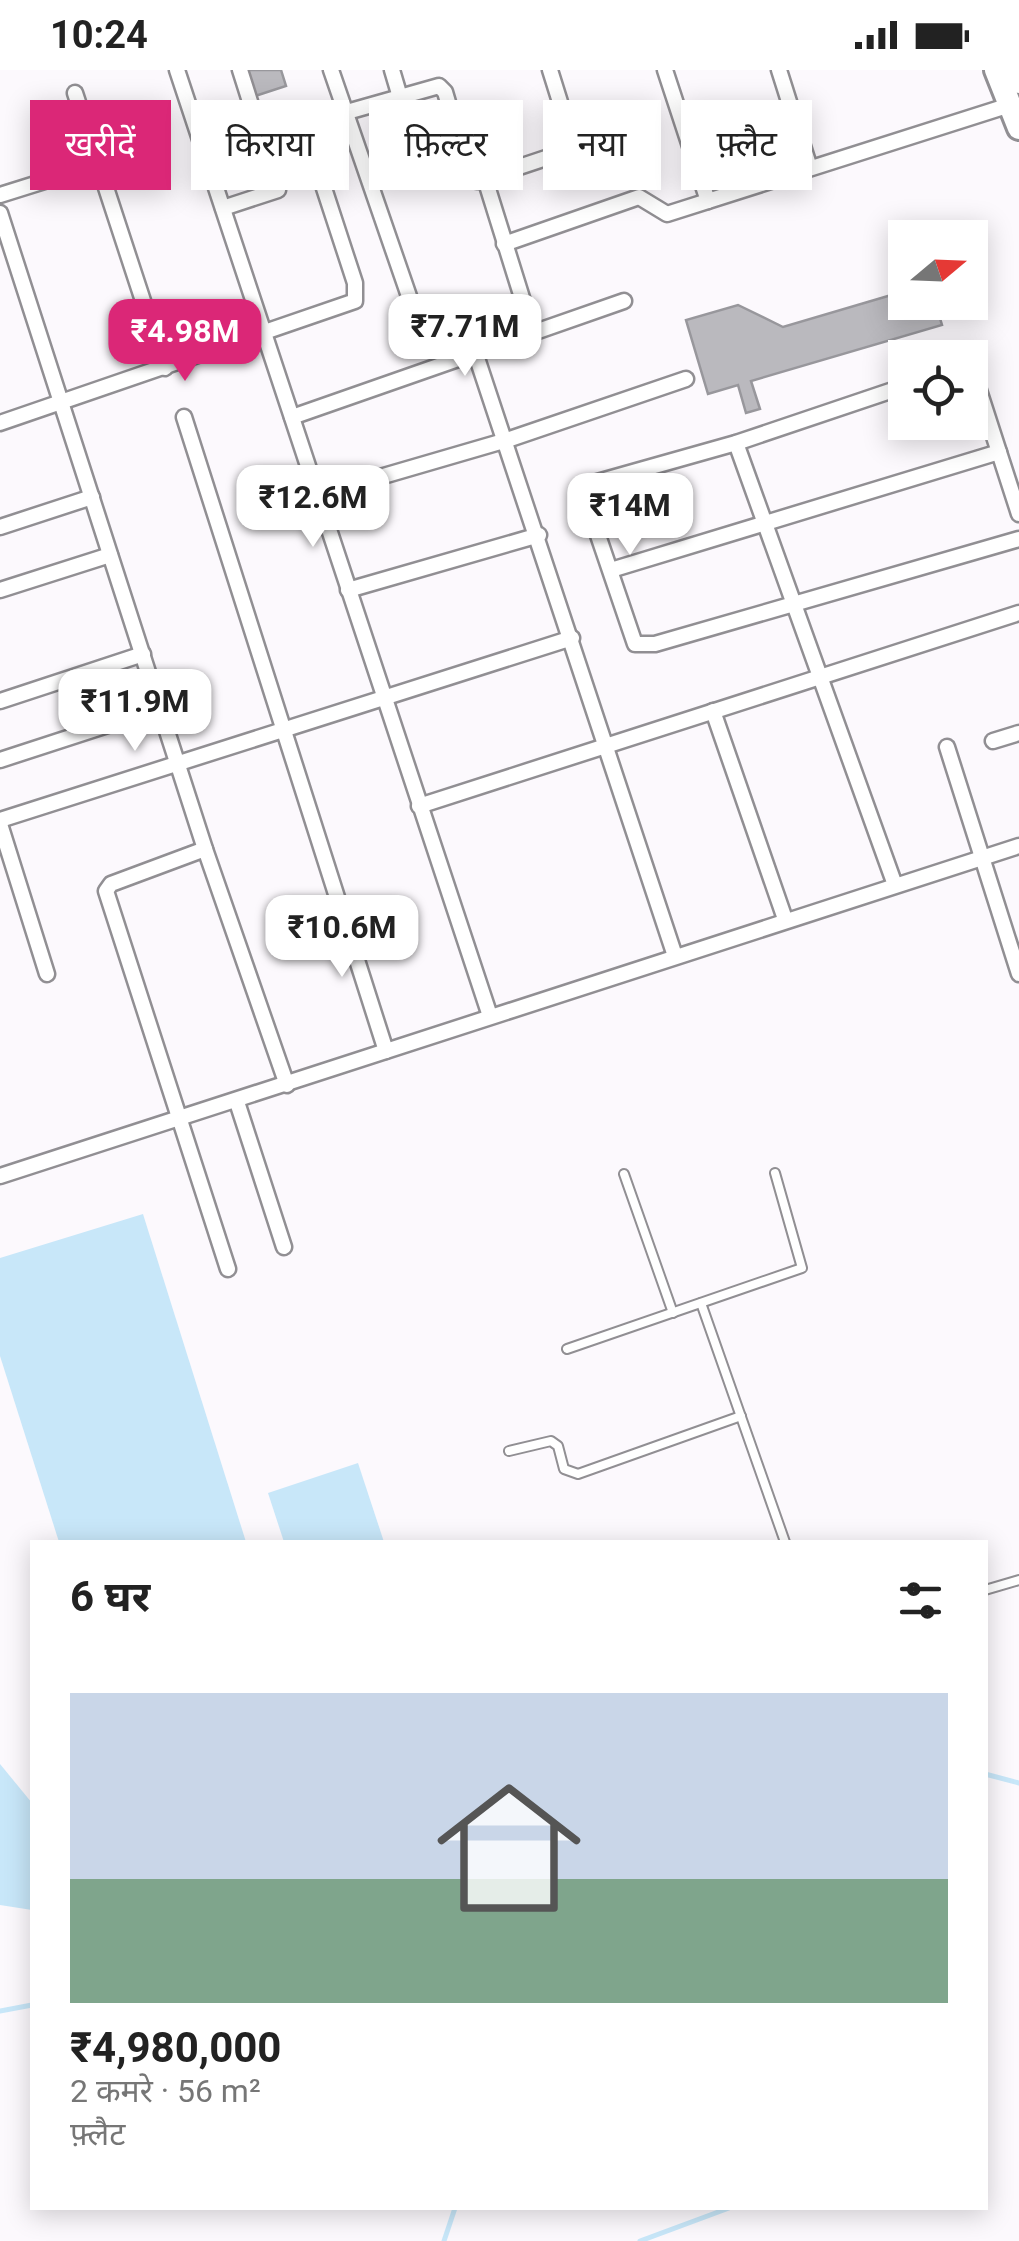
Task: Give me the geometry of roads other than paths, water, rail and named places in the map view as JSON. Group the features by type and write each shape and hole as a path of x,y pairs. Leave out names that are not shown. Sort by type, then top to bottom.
{"main road":[{"path":"996,70 1016,112"},
{"path":"1014,70 1019,82"}],"street":[{"path":"177,70 490,1016"},
{"path":"240,70 250,100"},
{"path":"331,70 341,100"},
{"path":"392,70 400,96"},
{"path":"550,70 559,100"},
{"path":"665,70 708,200"},
{"path":"778,70 788,100"},
{"path":"349,114 400,96 442,87 446,100"},
{"path":"76,93 78,100"},
{"path":"812,167 1016,112"},
{"path":"349,124 421,330"},
{"path":"0,195 30,186"},
{"path":"107,190 164,368"},
{"path":"223,208 278,190"},
{"path":"0,424 355,301 357,296 324,190"},
{"path":"488,190 533,333"},
{"path":"504,244 638,197 650,200 662,214 740,190"},
{"path":"0,213 205,849 287,1084"},
{"path":"292,417 624,301"},
{"path":"475,352 675,956"},
{"path":"318,495 507,440 686,380"},
{"path":"888,392 591,486 585,497 631,637 638,645 1019,540"},
{"path":"184,417 386,1051"},
{"path":"988,424 1016,494 1019,514"},
{"path":"736,443 816,676 895,885"},
{"path":"611,570 998,452"},
{"path":"0,527 92,498"},
{"path":"348,590 538,535"},
{"path":"0,590 110,555"},
{"path":"420,806 1019,613"},
{"path":"47,974 0,822 572,638"},
{"path":"0,701 143,654"},
{"path":"0,760 160,708"},
{"path":"714,711 784,919"},
{"path":"993,741 1019,733"},
{"path":"948,747 1019,974"},
{"path":"0,1176 177,1122 784,919 1019,846"},
{"path":"205,849 110,884 106,890 177,1122 228,1269"},
{"path":"236,1102 284,1247"}],"lane":[{"path":"568,1349 802,1268 775,1173"},
{"path":"624,1174 672,1313"},
{"path":"701,1303 784,1540"},
{"path":"509,1451 551,1441 558,1446 564,1469 578,1474 741,1416"},
{"path":"988,1589 1019,1580"}],"water":[{"path":"143,1214 245,1540 58,1540 0,1356 0,1258"},
{"path":"358,1463 383,1540 283,1540 268,1493"},
{"path":"0,1764 30,1801 30,1910 0,1905"}],"waterway":[{"path":"988,1775 1019,1783"},
{"path":"0,2011 30,2005"},
{"path":"444,2241 454,2210"},
{"path":"640,2241 724,2210"}]}
